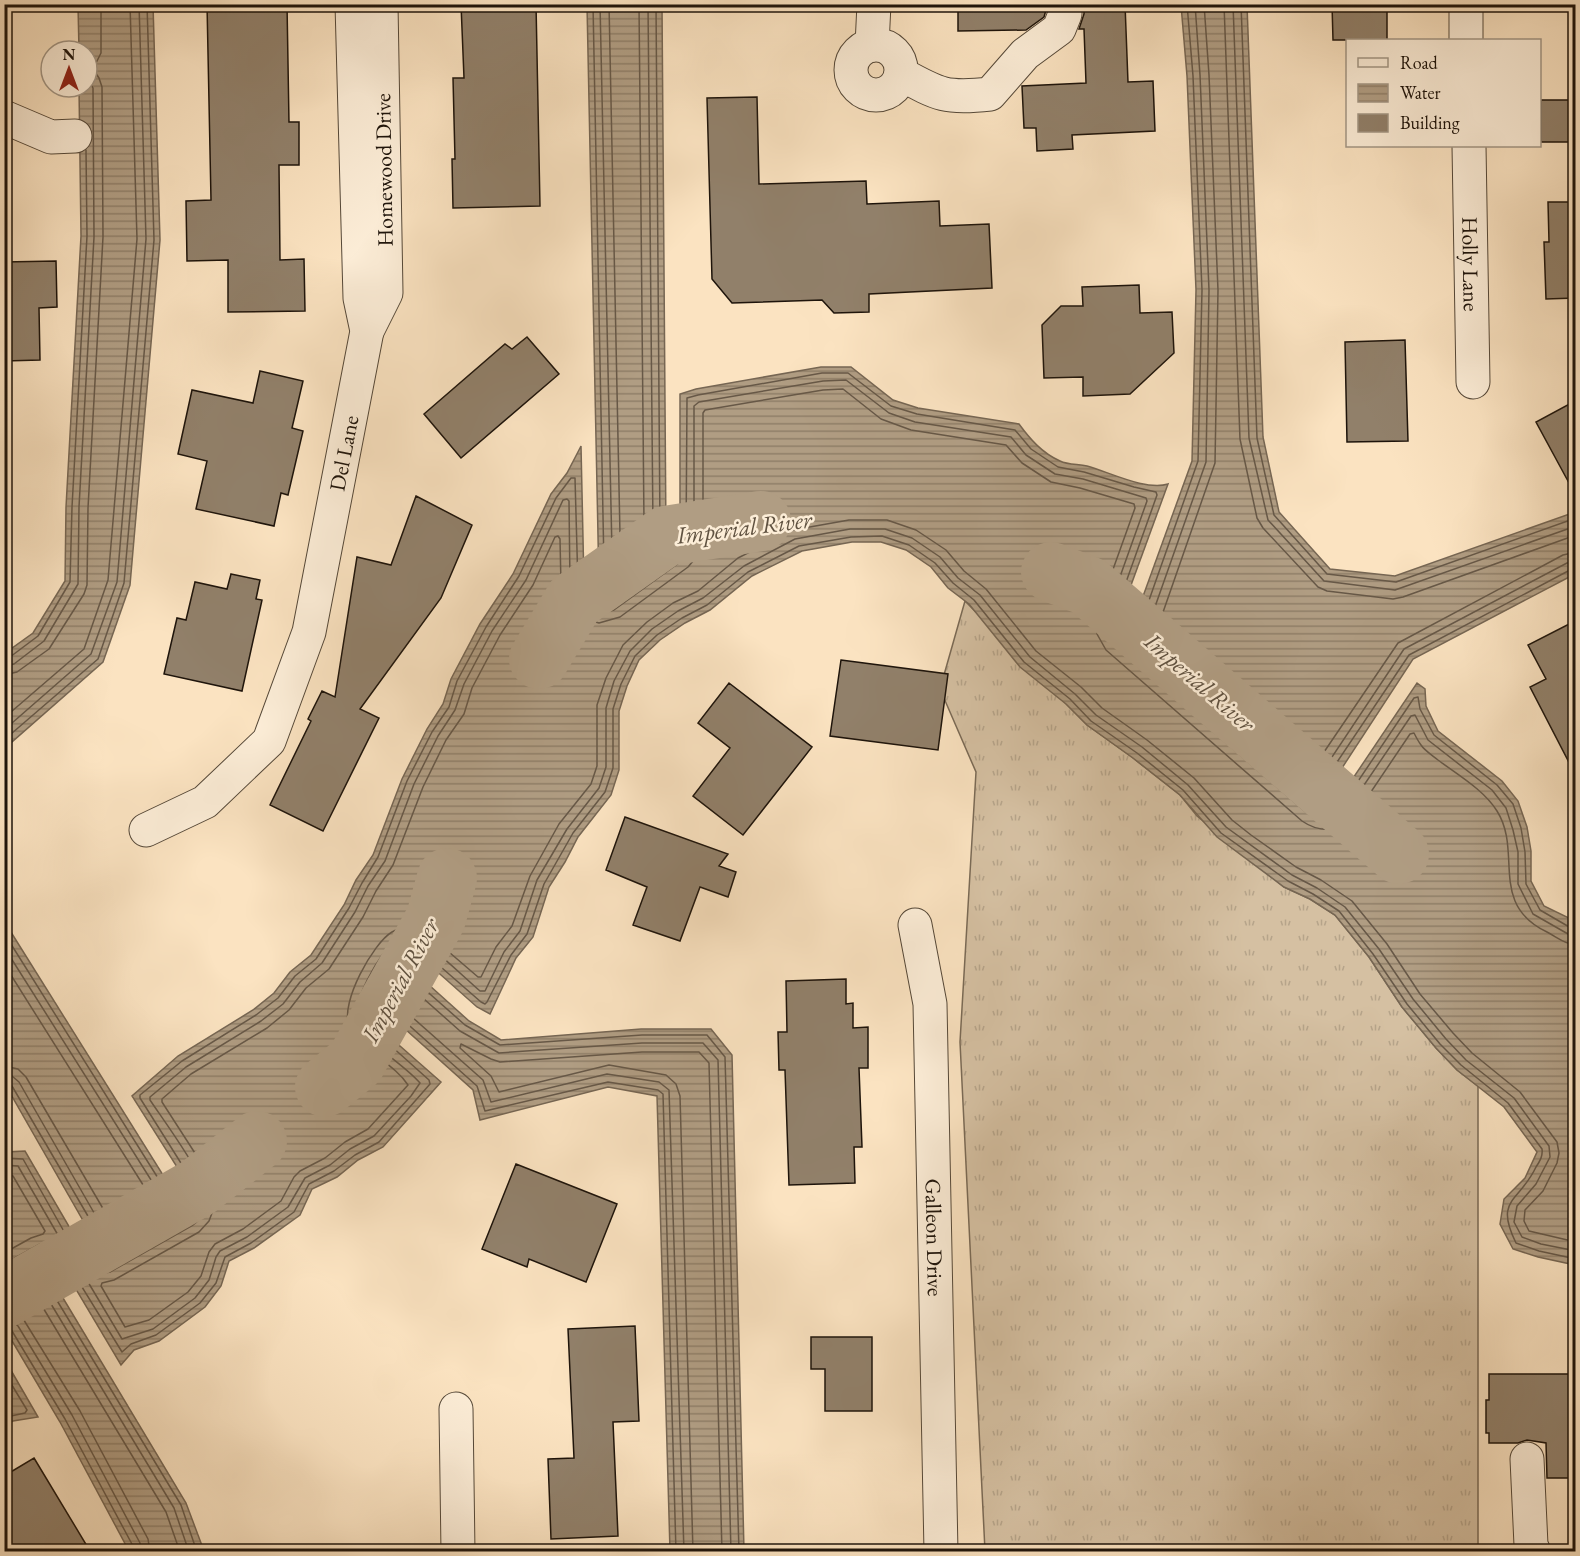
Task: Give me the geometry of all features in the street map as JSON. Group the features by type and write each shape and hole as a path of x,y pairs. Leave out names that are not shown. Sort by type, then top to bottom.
{"street":[{"name":"Del Lane","path":"146,830 205,802 269,741 309,632 367,331 360,298 352,4"},
{"name":"Homewood Drive","path":"367,331 386,293 381,4"},
{"path":"872,45 874,4"},
{"path":"901,74 938,94 961,98 990,94 1025,54 1059,29 1065,14 1065,4"},
{"path":"1466,4 1466,39"},
{"path":"872,45 888,48 894,53 899,59 901,74 896,86 887,93 871,95 862,92 856,86 850,69 857,53 872,45"},
{"path":"4,117 51,137 75,136"},
{"name":"Holly Lane","path":"1468,147 1473,382"},
{"name":"Galleon Drive","path":"915,925 930,1004 941,1551"},
{"path":"456,1409 458,1551"},
{"path":"1527,1459 1531,1545 1534,1551"}],"green space":[{"path":"965,601 1087,725 1180,795 1197,816 1284,887 1310,899 1335,915 1369,957 1402,1007 1436,1048 1457,1070 1478,1086 1478,1551 985,1551 960,1042 976,772 940,689"}],"water":[{"path":"78,5 153,5 160,240 130,585 103,662 5,748 4,654 33,633 65,581 66,507 81,236 79,99 99,99 99,39 79,39"},
{"path":"587,5 662,5 666,536 599,584"},
{"path":"1181,5 1247,5 1263,437 1279,512 1330,569 1395,576 1575,512 1575,574 1413,659 1327,791 1133,624 1192,461 1196,290 1187,76"},
{"path":"821,367 851,367 893,400 918,408 1019,424 1042,450 1063,462 1087,466 1139,483 1168,484 1119,618 1121,634 1317,804 1326,807 1335,805 1417,683 1425,689 1426,706 1438,731 1502,781 1518,801 1527,827 1531,851 1531,881 1544,906 1569,918 1575,924 1575,1265 1513,1249 1500,1224 1504,1199 1525,1178 1537,1152 1504,1107 1457,1070 1436,1048 1402,1007 1369,957 1335,915 1310,899 1284,887 1217,837 1180,795 1087,725 1066,704 1020,667 969,604 948,588 931,567 906,550 881,542 852,542 802,551 752,576 710,610 660,640 639,660 619,711 619,770 611,795 578,837 549,887 533,937 516,958 490,1014 477,1007 414,951 404,951 377,991 372,1001 370,1016 375,1024 441,1082 383,1147 358,1160 337,1177 312,1189 300,1215 254,1248 229,1261 221,1286 205,1307 159,1341 134,1350 121,1365 61,1264 54,1258 41,1258 5,1279 5,1152 25,1151 91,1261 104,1260 189,1210 193,1200 191,1189 132,1096 178,1056 253,1010 274,993 290,972 311,955 373,855 402,779 427,729 443,704 451,679 480,624 513,574 551,494 567,473 581,446 584,584 590,598 598,600 607,598 674,550 680,541 680,394 696,389"},
{"path":"4,921 178,1199 97,1245 5,1084"},
{"path":"409,967 469,1021 501,1040 641,1029 711,1029 732,1055 744,1551 670,1551 657,1096 608,1087 480,1120 473,1090 385,1011"},
{"path":"48,1273 186,1503 204,1551 129,1551 60,1422 5,1329 5,1298"},
{"path":"5,1360 38,1417 13,1421 5,1427"}],"building":[{"path":"207,4 287,4 289,122 299,122 299,165 279,165 280,260 304,259 305,311 228,312 228,260 187,261 186,201 211,200"},
{"path":"461,4 536,4 540,206 453,208 452,159 455,159 453,78 464,78"},
{"path":"958,4 1046,4 1046,10 1044,17 1026,30 958,31"},
{"path":"1084,4 1125,4 1128,82 1153,81 1155,131 1072,135 1073,149 1037,151 1036,128 1024,128 1022,86 1086,83 1084,29 1079,29 1084,14"},
{"path":"1332,4 1387,4 1387,39 1333,40"},
{"path":"757,97 759,184 866,181 867,204 939,201 940,226 989,224 992,288 869,294 869,312 834,313 822,300 732,303 712,279 707,98"},
{"path":"1541,100 1575,100 1575,142 1541,142"},
{"path":"1548,202 1575,202 1575,298 1546,299 1544,242 1549,242"},
{"path":"56,261 57,307 39,308 40,360 4,361 4,262"},
{"path":"1139,285 1140,313 1172,312 1174,353 1130,394 1083,396 1083,377 1044,378 1042,325 1061,306 1083,306 1082,287"},
{"path":"527,337 559,374 461,458 424,414 505,344 512,349"},
{"path":"1405,340 1408,441 1347,442 1345,342"},
{"path":"260,371 303,381 292,428 303,431 288,495 281,493 274,526 196,509 207,461 178,454 192,390 253,403"},
{"path":"1575,401 1575,494 1536,422"},
{"path":"416,496 472,525 441,598 360,709 379,718 323,831 270,805 311,721 308,719 322,691 335,697 357,557 391,565"},
{"path":"231,574 260,580 256,599 262,600 242,691 164,674 177,618 186,620 195,582 227,589"},
{"path":"1575,621 1575,774 1530,687 1546,679 1528,645"},
{"path":"841,660 948,674 938,750 830,736"},
{"path":"729,683 812,747 743,835 693,796 730,748 698,723"},
{"path":"625,817 728,854 719,866 736,872 728,897 700,887 680,941 633,925 647,887 606,870"},
{"path":"846,979 846,1004 853,1003 853,1028 868,1027 868,1068 859,1068 862,1147 854,1147 855,1183 789,1185 785,1070 779,1070 778,1032 787,1032 786,981"},
{"path":"516,1164 617,1204 586,1282 529,1259 527,1267 482,1249"},
{"path":"635,1326 639,1421 613,1422 618,1536 551,1539 548,1459 574,1458 568,1329"},
{"path":"811,1337 872,1337 872,1411 825,1411 825,1369 811,1369"},
{"path":"1489,1374 1575,1374 1575,1478 1547,1478 1546,1443 1527,1440 1518,1443 1489,1443 1489,1433 1486,1433 1486,1400 1489,1400"},
{"path":"34,1458 90,1551 13,1551 4,1537 4,1476"}],"waterway":[{"name":"Imperial River","path":"539,659 574,601 666,536 761,521"},
{"name":"Imperial River","path":"1051,572 1088,586 1399,854"},
{"name":"Imperial River","path":"325,1087 356,1062 436,918 447,878"},
{"name":"Imperial River","path":"4,1298 197,1188 257,1141"}]}
